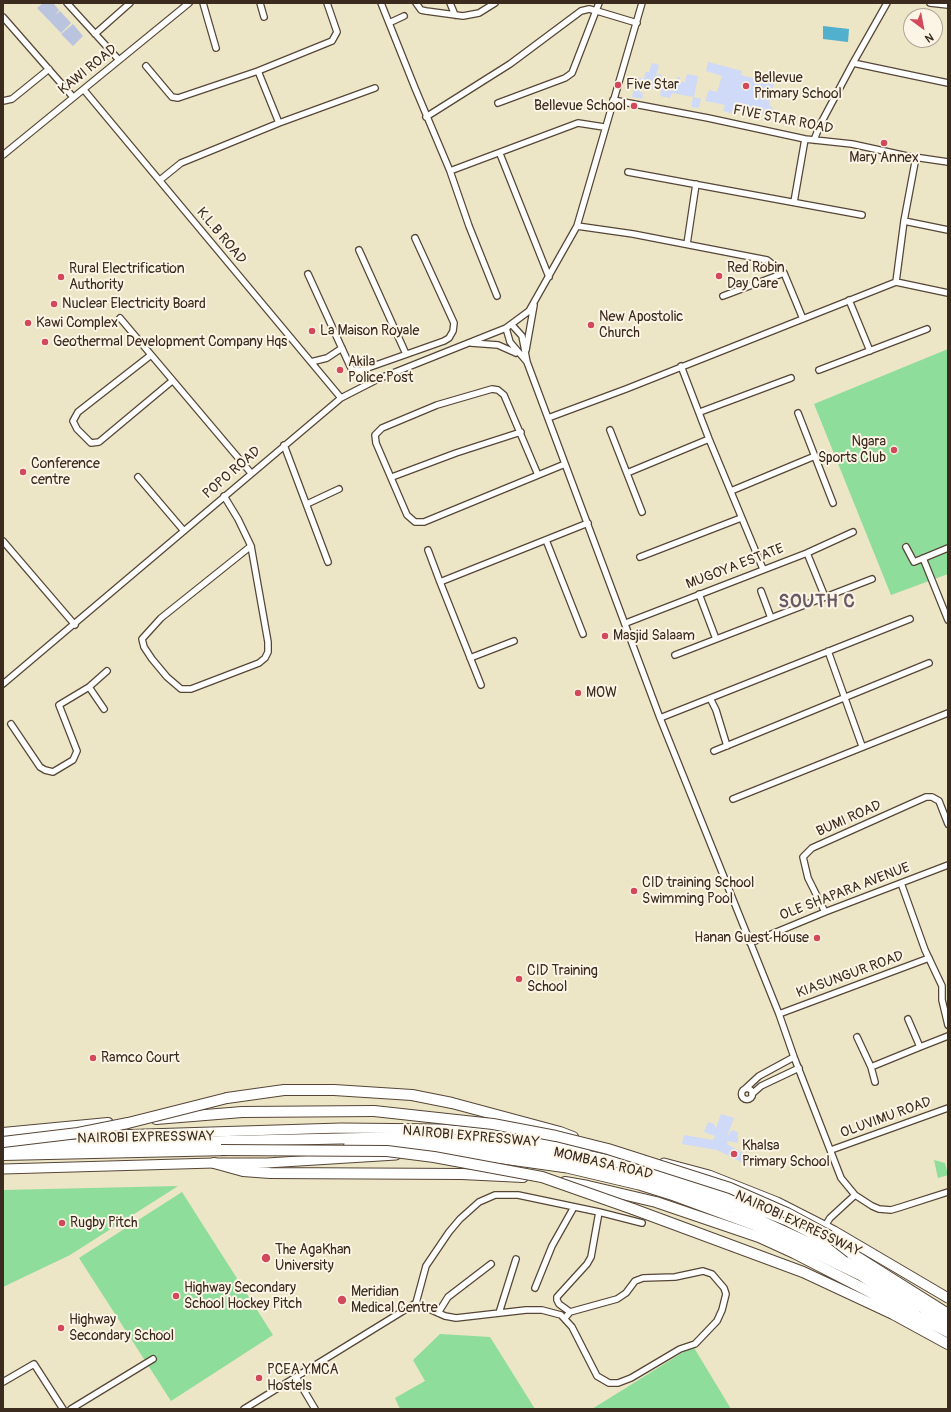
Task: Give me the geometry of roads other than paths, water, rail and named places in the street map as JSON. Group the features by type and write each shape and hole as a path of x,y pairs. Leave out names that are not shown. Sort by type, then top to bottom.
{"highway":[{"path":"3,1142 78,1133 128,1123 227,1098 284,1090 334,1090 412,1095 452,1103 560,1132 610,1153"},
{"path":"3,1133 242,1112 374,1112 493,1124 556,1136 608,1149 730,1188 787,1213 828,1235 851,1253"},
{"name":"MOMBASA ROAD","path":"3,1137 341,1128 443,1129 517,1136 696,1171 777,1202 825,1226 948,1298"},
{"name":"NAIROBI EXPRESSWAY","path":"3,1146 408,1137 524,1144 616,1162 706,1188 786,1220 851,1253 948,1314"},
{"name":"NAIROBI EXPRESSWAY","path":"3,1155 400,1145 519,1153 594,1167 674,1187 732,1208 788,1232 856,1267 899,1292 948,1324"},
{"path":"221,1150 387,1152 434,1157 542,1177 633,1208 803,1272 893,1314 948,1344"},
{"name":"MOMBASA ROAD","path":"3,1169 214,1163 268,1163 443,1152 568,1168 615,1179 674,1196 753,1225 861,1276 948,1332"},
{"path":"214,1163 243,1172 462,1174 533,1177 588,1186 656,1202 744,1231 794,1253 948,1332"}],"street":[{"path":"66,3 119,60"},
{"path":"95,34 130,3"},
{"name":"KAWI ROAD","path":"3,155 189,3"},
{"path":"202,3 216,48"},
{"path":"260,3 264,17"},
{"path":"146,66 172,97 178,98 258,71 332,41 337,32 327,3"},
{"path":"382,3 426,117 450,171 469,226 497,296"},
{"path":"416,3 421,10 455,16 479,13 495,3"},
{"path":"450,3 455,16"},
{"path":"498,103 565,78 572,73 599,3"},
{"path":"526,350 535,303 576,226 604,127 642,3"},
{"path":"814,140 820,125 853,63 887,3"},
{"path":"930,3 948,5"},
{"path":"426,117 510,64 572,17 589,9 637,23"},
{"path":"389,23 404,16"},
{"path":"3,17 73,97"},
{"path":"853,63 948,83"},
{"path":"3,101 12,99 49,69"},
{"path":"258,71 279,123"},
{"path":"160,180 181,163 279,123 375,88"},
{"name":"K.L.B ROAD","path":"84,90 341,398"},
{"name":"FIVE STAR ROAD","path":"613,100 708,118 805,139 852,144 916,158 948,162"},
{"path":"450,171 500,154 578,123 604,127"},
{"path":"794,202 805,139"},
{"path":"500,154 549,277"},
{"path":"896,282 904,221 916,158"},
{"path":"628,172 862,215"},
{"path":"687,244 696,184"},
{"path":"904,221 948,230"},
{"path":"576,226 687,244 767,260 784,273 803,319"},
{"path":"308,274 350,366 355,371 406,354 444,341 454,331 454,322 415,238"},
{"path":"359,250 406,354"},
{"path":"723,296 784,273"},
{"path":"548,418 626,389 896,282 948,293"},
{"path":"849,300 870,351"},
{"name":"POPO ROAD","path":"3,684 341,398 378,379 509,327 524,316 535,303"},
{"path":"120,318 251,473"},
{"path":"527,362 518,354 508,338 509,327 522,336 526,350 527,362 626,623 660,718 779,1014 841,1178 855,1195 872,1206 891,1210 948,1192"},
{"path":"819,370 927,329"},
{"path":"467,344 498,345 518,354"},
{"path":"311,362 327,358 342,348"},
{"path":"151,355 78,412 73,421 77,429 91,443 99,442 172,381"},
{"path":"681,366 700,412 709,439 763,569"},
{"path":"700,412 791,378"},
{"path":"538,475 504,395 498,390 492,389 437,405 382,428 375,435 376,443 392,477 407,515 415,522 420,522 538,475 565,464"},
{"path":"798,413 833,503"},
{"path":"610,430 642,512"},
{"path":"392,477 456,453 521,432"},
{"path":"626,473 709,439"},
{"path":"284,445 328,562"},
{"path":"731,490 815,456"},
{"path":"138,477 184,531"},
{"path":"307,504 339,489"},
{"path":"224,496 238,519 250,546 269,648 267,655 262,661 252,666 191,689 181,690 167,677 152,659 144,647 142,639 161,618 250,546"},
{"path":"640,557 741,518"},
{"path":"440,582 588,523"},
{"name":"MUGOYA ESTATE","path":"626,623 807,553 853,532"},
{"path":"546,540 583,634"},
{"path":"3,541 75,624"},
{"path":"906,547 912,561 948,548"},
{"path":"428,550 481,685"},
{"path":"807,553 825,597"},
{"path":"923,558 946,609 948,620"},
{"path":"676,655 872,579"},
{"path":"761,591 771,618"},
{"path":"699,594 716,639"},
{"path":"660,718 910,619"},
{"path":"470,658 514,641"},
{"path":"828,651 862,746"},
{"path":"714,751 929,663"},
{"path":"12,724 40,766 45,770 53,772 59,770 73,760 77,751 59,705 75,694 89,687 92,682 107,671"},
{"path":"89,687 104,709"},
{"path":"710,698 716,710 727,746"},
{"path":"733,799 862,746 948,713"},
{"name":"BUMI ROAD","path":"824,912 808,878 803,857 812,848 926,797 932,797 939,801 948,824"},
{"name":"OLE SHAPARA AVENUE","path":"750,943 824,912 948,865"},
{"path":"901,883 929,958 942,986 942,1000 948,1024"},
{"name":"KIASUNGUR ROAD","path":"779,1014 929,958"},
{"path":"942,986 948,984"},
{"path":"908,1019 920,1047"},
{"path":"871,1067 948,1036"},
{"path":"857,1037 871,1067 875,1082"},
{"path":"794,1057 759,1076 742,1092 743,1097 749,1098 761,1086 799,1068"},
{"path":"746,1088 750,1089 752,1094"},
{"name":"OLUVIMU ROAD","path":"831,1150 948,1108"},
{"path":"244,1409 416,1303 426,1266 449,1232 460,1219 479,1202 495,1195 518,1195 599,1212 642,1224"},
{"path":"825,1226 830,1218 855,1195"},
{"path":"535,1288 552,1246 574,1207"},
{"path":"570,1312 559,1304 557,1300 588,1264 591,1256 599,1212"},
{"path":"499,1313 516,1259"},
{"path":"438,1313 448,1297 491,1264"},
{"path":"416,1303 438,1313 456,1318 542,1310 552,1312 565,1318 578,1338 597,1376 609,1383 618,1383 631,1378 680,1349 695,1344 717,1320 722,1310 726,1294 724,1288 712,1274 703,1271 675,1276 642,1278 635,1281 626,1293 617,1299 570,1312 565,1318"},
{"path":"71,1409 153,1359"},
{"path":"3,1382 34,1364 63,1409"},
{"path":"296,1377 315,1409"}],"water":[{"path":"823,26 849,29 848,42 823,39"}],"place":[{"name":"Five Star","path":"618,85"},
{"name":"Bellevue Primary School","path":"746,86"},
{"name":"Bellevue School","path":"634,106"},
{"name":"Mary Annex","path":"884,143"},
{"name":"Red Robin Day Care","path":"719,276"},
{"name":"Rural Electrification Authority","path":"61,277"},
{"name":"Nuclear Electricity Board","path":"54,304"},
{"name":"Kawi Complex","path":"28,323"},
{"name":"New Apostolic Church","path":"591,325"},
{"name":"La Maison Royale","path":"312,331"},
{"name":"Geothermal Development Company Hqs","path":"45,342"},
{"name":"Akila Police Post","path":"340,370"},
{"name":"Ngara Sports Club","path":"894,450"},
{"name":"Conference centre","path":"23,472"},
{"name":"Masjid Salaam","path":"605,636"},
{"name":"MOW","path":"578,693"},
{"name":"CID training School Swimming Pool","path":"634,891"},
{"name":"Hanan Guest House","path":"817,938"},
{"name":"CID Training School","path":"519,979"},
{"name":"Ramco Court","path":"93,1058"},
{"name":"Khalsa Primary School","path":"734,1154"},
{"name":"Rugby Pitch","path":"62,1223"},
{"name":"The AgaKhan University","path":"266,1258"},
{"name":"Highway Secondary School Hockey Pitch","path":"176,1296"},
{"name":"Meridian Medical Centre","path":"342,1300"},
{"name":"Highway Secondary School","path":"61,1328"},
{"name":"PCEA YMCA Hostels","path":"259,1378"}],"district":[{"name":"SOUTH C","path":"817,602"}]}
